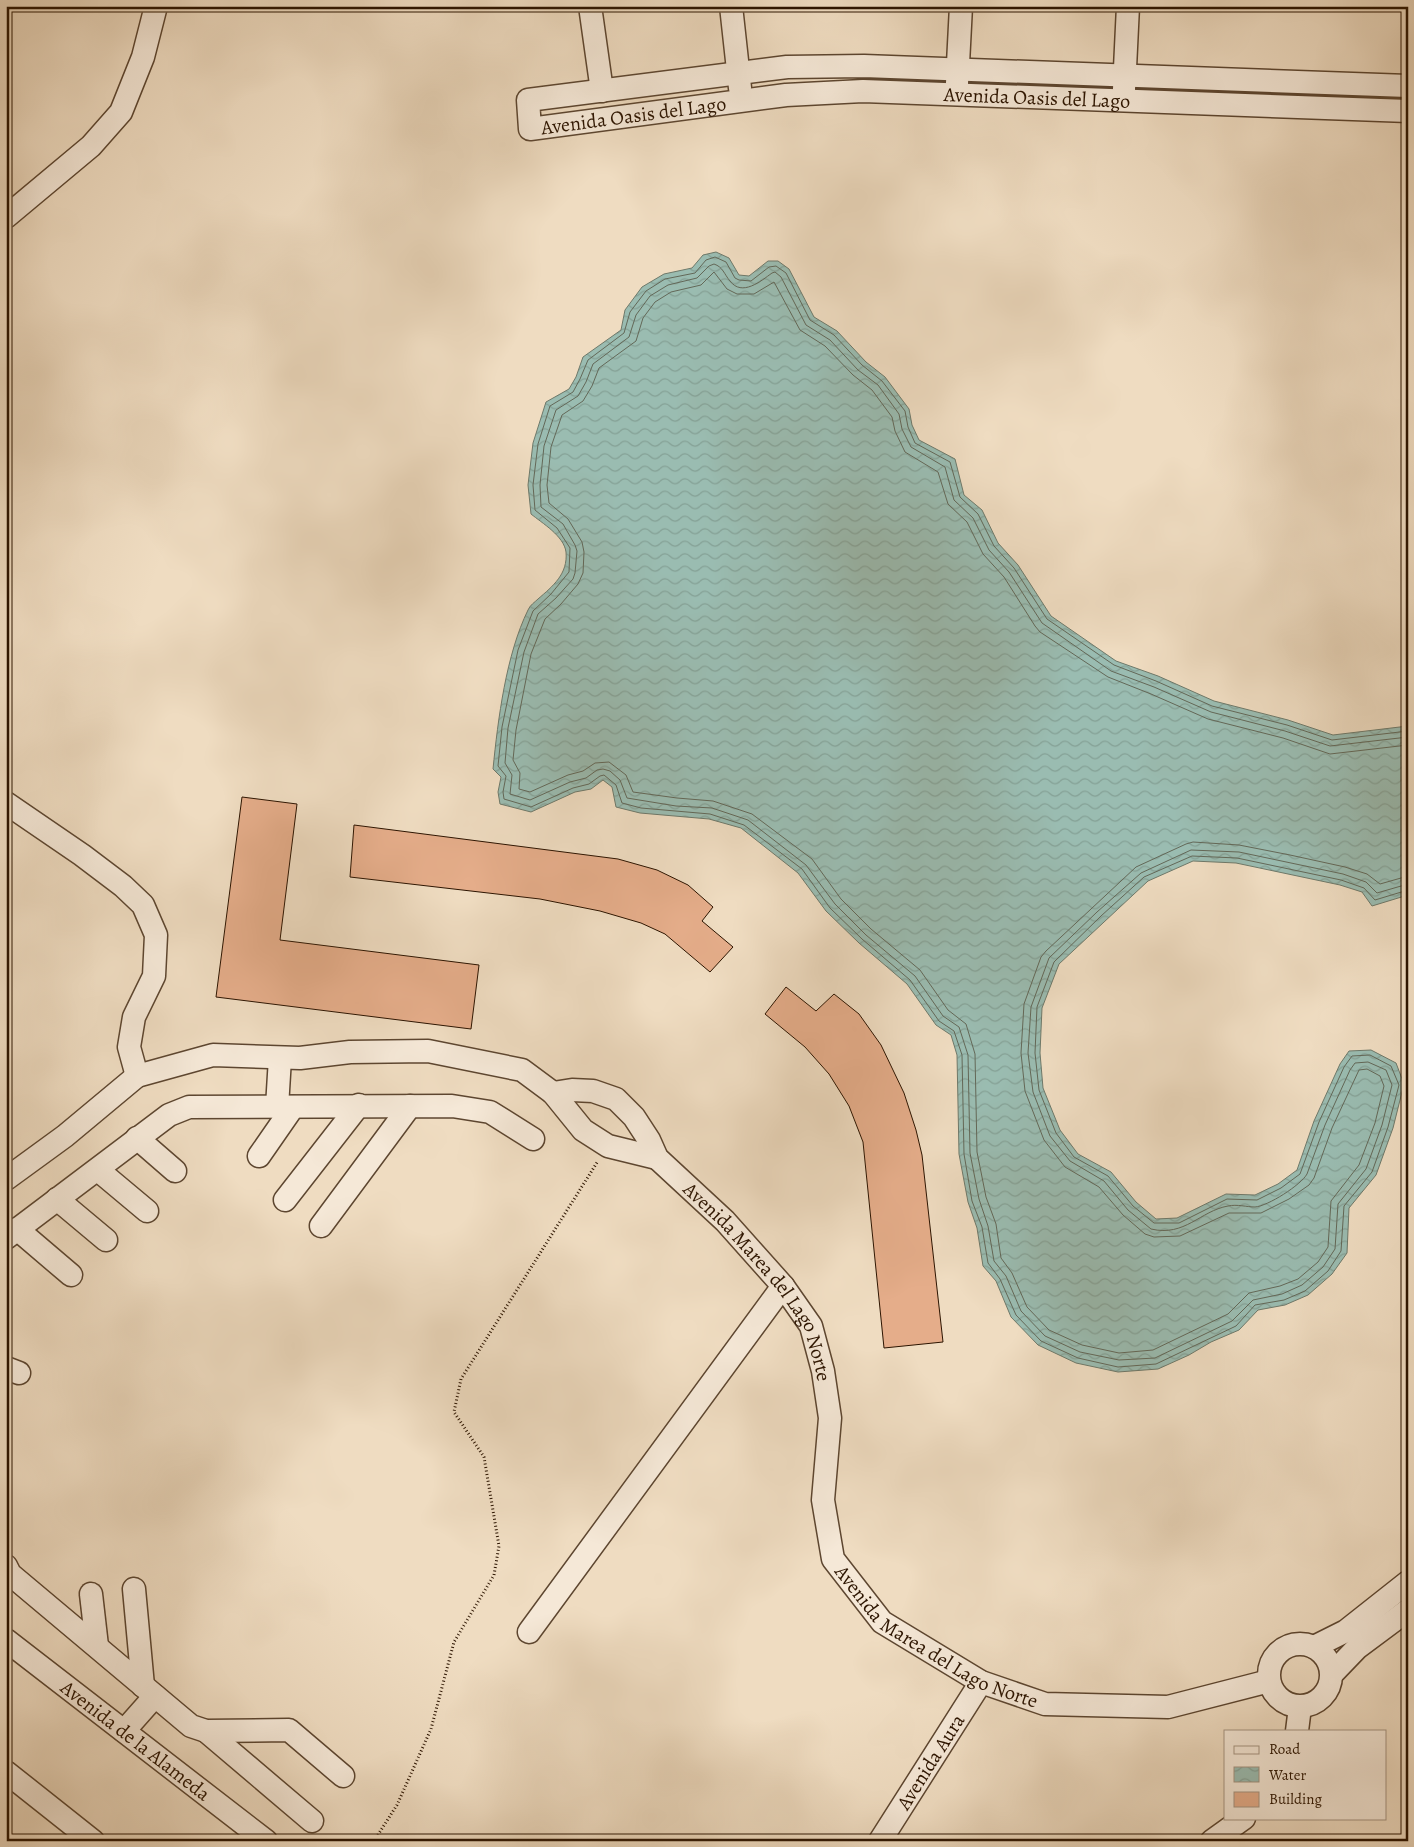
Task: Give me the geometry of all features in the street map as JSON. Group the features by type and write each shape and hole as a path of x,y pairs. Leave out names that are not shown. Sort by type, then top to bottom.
{"street":[{"path":"6,218 91,146 121,112 143,57 156,6"},
{"path":"590,6 602,91"},
{"path":"731,6 742,102"},
{"path":"956,94 961,6"},
{"path":"1124,100 1128,6"},
{"name":"Avenida Oasis del Lago","path":"1408,86 864,66 787,67 528,100 530,129 786,95 863,91 1408,111"},
{"path":"1218,104 1219,79"},
{"path":"6,803 82,855 123,886 143,905 156,935 154,976 134,1017 130,1047 137,1076"},
{"path":"6,1179 65,1136 137,1076 213,1055 300,1058 350,1052 428,1051 522,1070 553,1093"},
{"path":"259,1156 285,1107 280,1058"},
{"name":"Avenida Marea del Lago Norte","path":"553,1093 572,1090 593,1091 616,1099 634,1117 649,1140 657,1158 725,1221 783,1286 811,1326 823,1371 830,1418 823,1500 833,1559 882,1622 981,1682 1046,1704 1168,1707 1269,1681"},
{"name":"Avenida Marea del Lago Norte","path":"553,1093 583,1130 608,1146 657,1158"},
{"path":"285,1200 359,1105"},
{"path":"321,1226 410,1106"},
{"path":"71,1275 12,1234 169,1115 188,1107 452,1106 490,1112 533,1139"},
{"path":"138,1138 174,1171"},
{"path":"98,1170 147,1211"},
{"path":"57,1199 106,1240"},
{"path":"530,1632 783,1286"},
{"path":"6,1566 10,1574 191,1726 206,1731 289,1730 343,1776"},
{"path":"1314,1647 1346,1630 1408,1582"},
{"path":"124,1731 149,1691 134,1589"},
{"path":"91,1594 97,1646"},
{"path":"1332,1674 1357,1648 1408,1610"},
{"name":"Avenida de la Alameda","path":"6,1640 262,1839"},
{"path":"1294,1644 1314,1647 1327,1658 1332,1674 1331,1684 1323,1697 1310,1705 1300,1707 1289,1705 1280,1700 1273,1691 1269,1681 1271,1662 1285,1647 1294,1644"},
{"name":"Avenida Aura","path":"880,1841 981,1682"},
{"path":"1297,1730 1300,1707"},
{"path":"206,1731 312,1822"},
{"path":"6,1772 93,1841"},
{"path":"1212,1841 1241,1820"}],"path":[{"path":"374,1841 397,1805 432,1729 454,1642 494,1575 499,1546 484,1457 454,1412 461,1379 608,1146"}],"water":[{"path":"716,252 729,258 739,275 749,276 768,261 778,261 789,269 814,317 837,331 866,362 885,377 909,409 912,425 919,440 955,459 964,495 982,510 998,543 1018,565 1051,616 1116,661 1158,676 1214,701 1288,720 1333,735 1408,726 1408,895 1372,906 1362,892 1340,885 1236,863 1193,861 1148,881 1059,964 1042,1008 1040,1053 1043,1088 1060,1130 1078,1154 1111,1172 1136,1202 1156,1219 1177,1218 1226,1194 1255,1195 1278,1184 1297,1170 1314,1121 1340,1064 1349,1051 1371,1050 1396,1063 1404,1084 1393,1128 1376,1175 1349,1208 1347,1253 1332,1274 1308,1295 1285,1305 1258,1310 1239,1330 1158,1369 1118,1372 1076,1363 1038,1345 1011,1317 996,1281 983,1266 977,1228 968,1202 959,1154 957,1055 951,1035 936,1025 907,984 859,943 826,911 798,873 741,828 709,819 640,813 616,807 612,787 603,780 591,789 575,792 531,812 500,804 498,792 501,777 493,769 500,709 514,647 529,608 558,579 565,567 566,560 564,546 557,535 531,514 528,485 533,443 546,402 569,389 576,377 583,357 621,330 625,310 642,287 664,274 692,268 703,255"}],"building":[{"path":"242,797 297,804 280,940 479,965 471,1029 216,997"},
{"path":"354,825 618,859 657,870 688,885 713,907 702,921 733,947 710,972 665,934 641,923 600,911 540,899 350,877"},
{"path":"786,987 816,1011 834,994 859,1014 881,1045 904,1093 922,1155 943,1342 884,1348 863,1142 849,1106 829,1074 805,1047 765,1014"}]}
